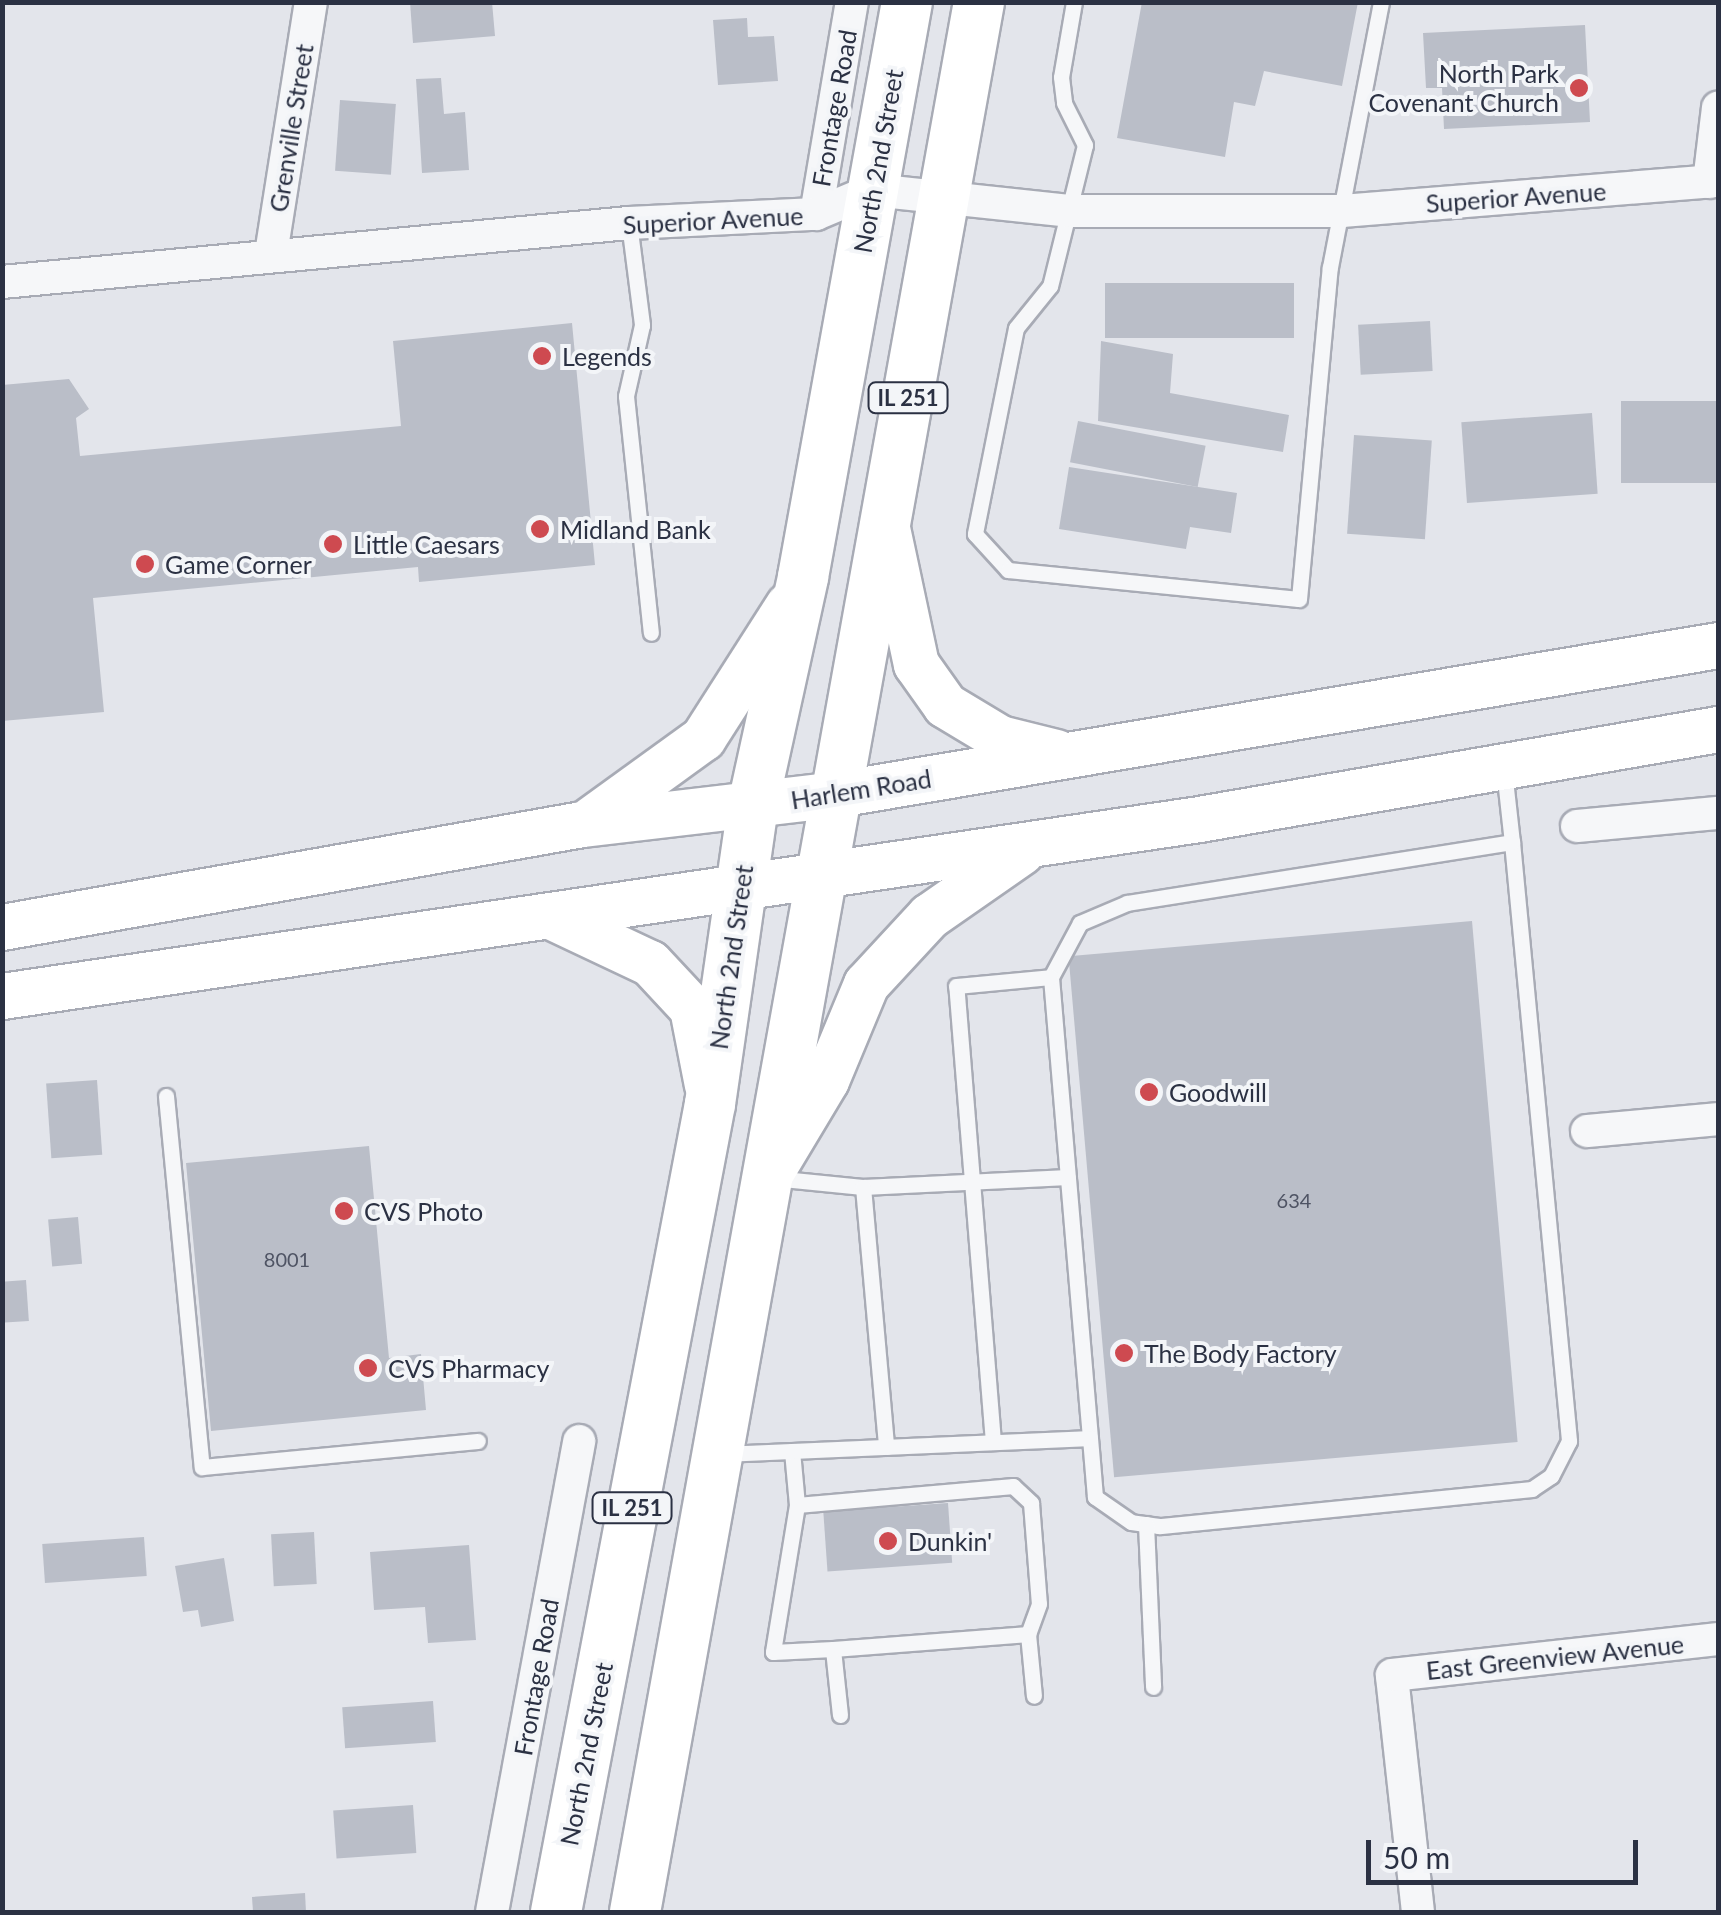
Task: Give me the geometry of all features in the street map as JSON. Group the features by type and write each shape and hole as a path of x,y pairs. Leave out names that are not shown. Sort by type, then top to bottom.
{"main road":[{"name":"North 2nd Street","path":"556,1912 710,1104 753,805 803,578 907,2"},
{"name":"IL 251","path":"635,1912 979,2"},
{"path":"886,524 916,664 945,705 1000,738 1073,756"},
{"path":"582,824 628,798 703,738 803,578"},
{"name":"Harlem Road","path":"2,927 582,824 837,794 1718,644"},
{"path":"2,996 1041,842 1718,729"},
{"path":"768,1178 826,1080 866,984 930,916 1006,859 1041,842"},
{"path":"548,915 650,963 692,1008 710,1104"}],"street":[{"name":"Grenville Street","path":"271,254 311,2"},
{"name":"Frontage Road","path":"816,214 852,2"},
{"path":"1714,182 1718,108"},
{"name":"Superior Avenue","path":"2,282 630,223 816,214 873,190 1069,211 1342,211 1714,182"},
{"path":"1577,826 1718,813"},
{"path":"1587,1130 1718,1118"},
{"name":"Frontage Road","path":"492,1912 579,1441"},
{"name":"East Greenview Avenue","path":"1418,1912 1392,1675 1718,1639"}],"lane":[{"path":"1074,2 1061,77 1064,103 1085,145 1050,286 1016,328 975,534 1008,570 1300,599 1330,267 1381,2"},
{"path":"630,223 642,325 626,396 651,633"},
{"path":"1504,766 1512,842 1569,1441 1551,1476 1532,1489 1146,1524 1095,1497 1050,977 1080,922 1127,903 1512,842"},
{"path":"993,1442 968,1180 956,986 1050,977"},
{"path":"166,1096 202,1467 478,1441"},
{"path":"768,1178 862,1187 1068,1176"},
{"path":"862,1187 886,1447"},
{"path":"720,1454 1090,1438"},
{"path":"792,1451 797,1505 773,1652 1028,1634"},
{"path":"797,1505 1013,1486 1031,1502 1039,1604 1028,1634 1034,1696"},
{"path":"1146,1524 1153,1687"},
{"path":"833,1649 840,1714"}],"building":[{"path":"410,2 492,2 495,36 413,43"},
{"path":"1142,2 1358,2 1342,86 1264,71 1255,106 1234,102 1225,157 1117,138"},
{"path":"747,18 748,37 774,36 778,81 718,85 713,20"},
{"path":"1585,25 1590,122 1444,129 1442,88 1426,88 1423,33"},
{"path":"441,78 444,114 465,112 469,170 422,173 416,79"},
{"path":"340,100 396,104 391,175 335,171"},
{"path":"1105,283 1294,283 1294,338 1105,338"},
{"path":"1430,321 1433,371 1361,375 1358,325"},
{"path":"572,323 595,565 419,582 418,567 93,598 104,712 2,721 2,385 69,379 89,409 76,418 80,456 401,426 393,341"},
{"path":"1101,341 1173,354 1170,393 1289,415 1283,452 1098,421"},
{"path":"1621,401 1718,401 1718,483 1621,483"},
{"path":"1592,413 1598,494 1467,503 1461,422"},
{"path":"1078,421 1206,446 1198,487 1070,462"},
{"path":"1354,435 1432,440 1425,539 1347,534"},
{"path":"1069,467 1237,493 1231,533 1190,527 1186,549 1059,529"},
{"path":"1472,921 1518,1442 1114,1477 1069,956"},
{"path":"97,1080 102,1155 51,1158 46,1084"},
{"name":"CVS Pharmacy","path":"369,1146 389,1358 421,1354 426,1410 211,1431 186,1163"},
{"path":"78,1217 82,1264 52,1266 48,1220"},
{"path":"26,1280 29,1321 5,1323 2,1282"},
{"name":"Dunkin'","path":"948,1503 952,1563 827,1572 823,1512"},
{"path":"314,1532 317,1584 274,1586 271,1534"},
{"path":"144,1537 147,1576 45,1583 42,1544"},
{"path":"469,1545 476,1640 428,1643 425,1607 374,1610 370,1552"},
{"path":"224,1558 234,1621 201,1627 198,1610 183,1612 175,1566"},
{"path":"433,1701 436,1742 345,1748 342,1707"},
{"path":"413,1805 416,1853 337,1858 333,1811"},
{"path":"305,1893 306,1912 253,1912 252,1897"}],"place":[{"name":"North Park Covenant Church","path":"1579,88"},
{"name":"Legends","path":"542,356"},
{"name":"Midland Bank","path":"540,529"},
{"name":"Little Caesars","path":"333,544"},
{"name":"Game Corner","path":"145,564"},
{"name":"Goodwill","path":"1149,1092"},
{"name":"CVS Photo","path":"344,1211"},
{"name":"The Body Factory","path":"1124,1353"},
{"name":"CVS Pharmacy","path":"368,1368"},
{"name":"Dunkin'","path":"888,1541"}]}
